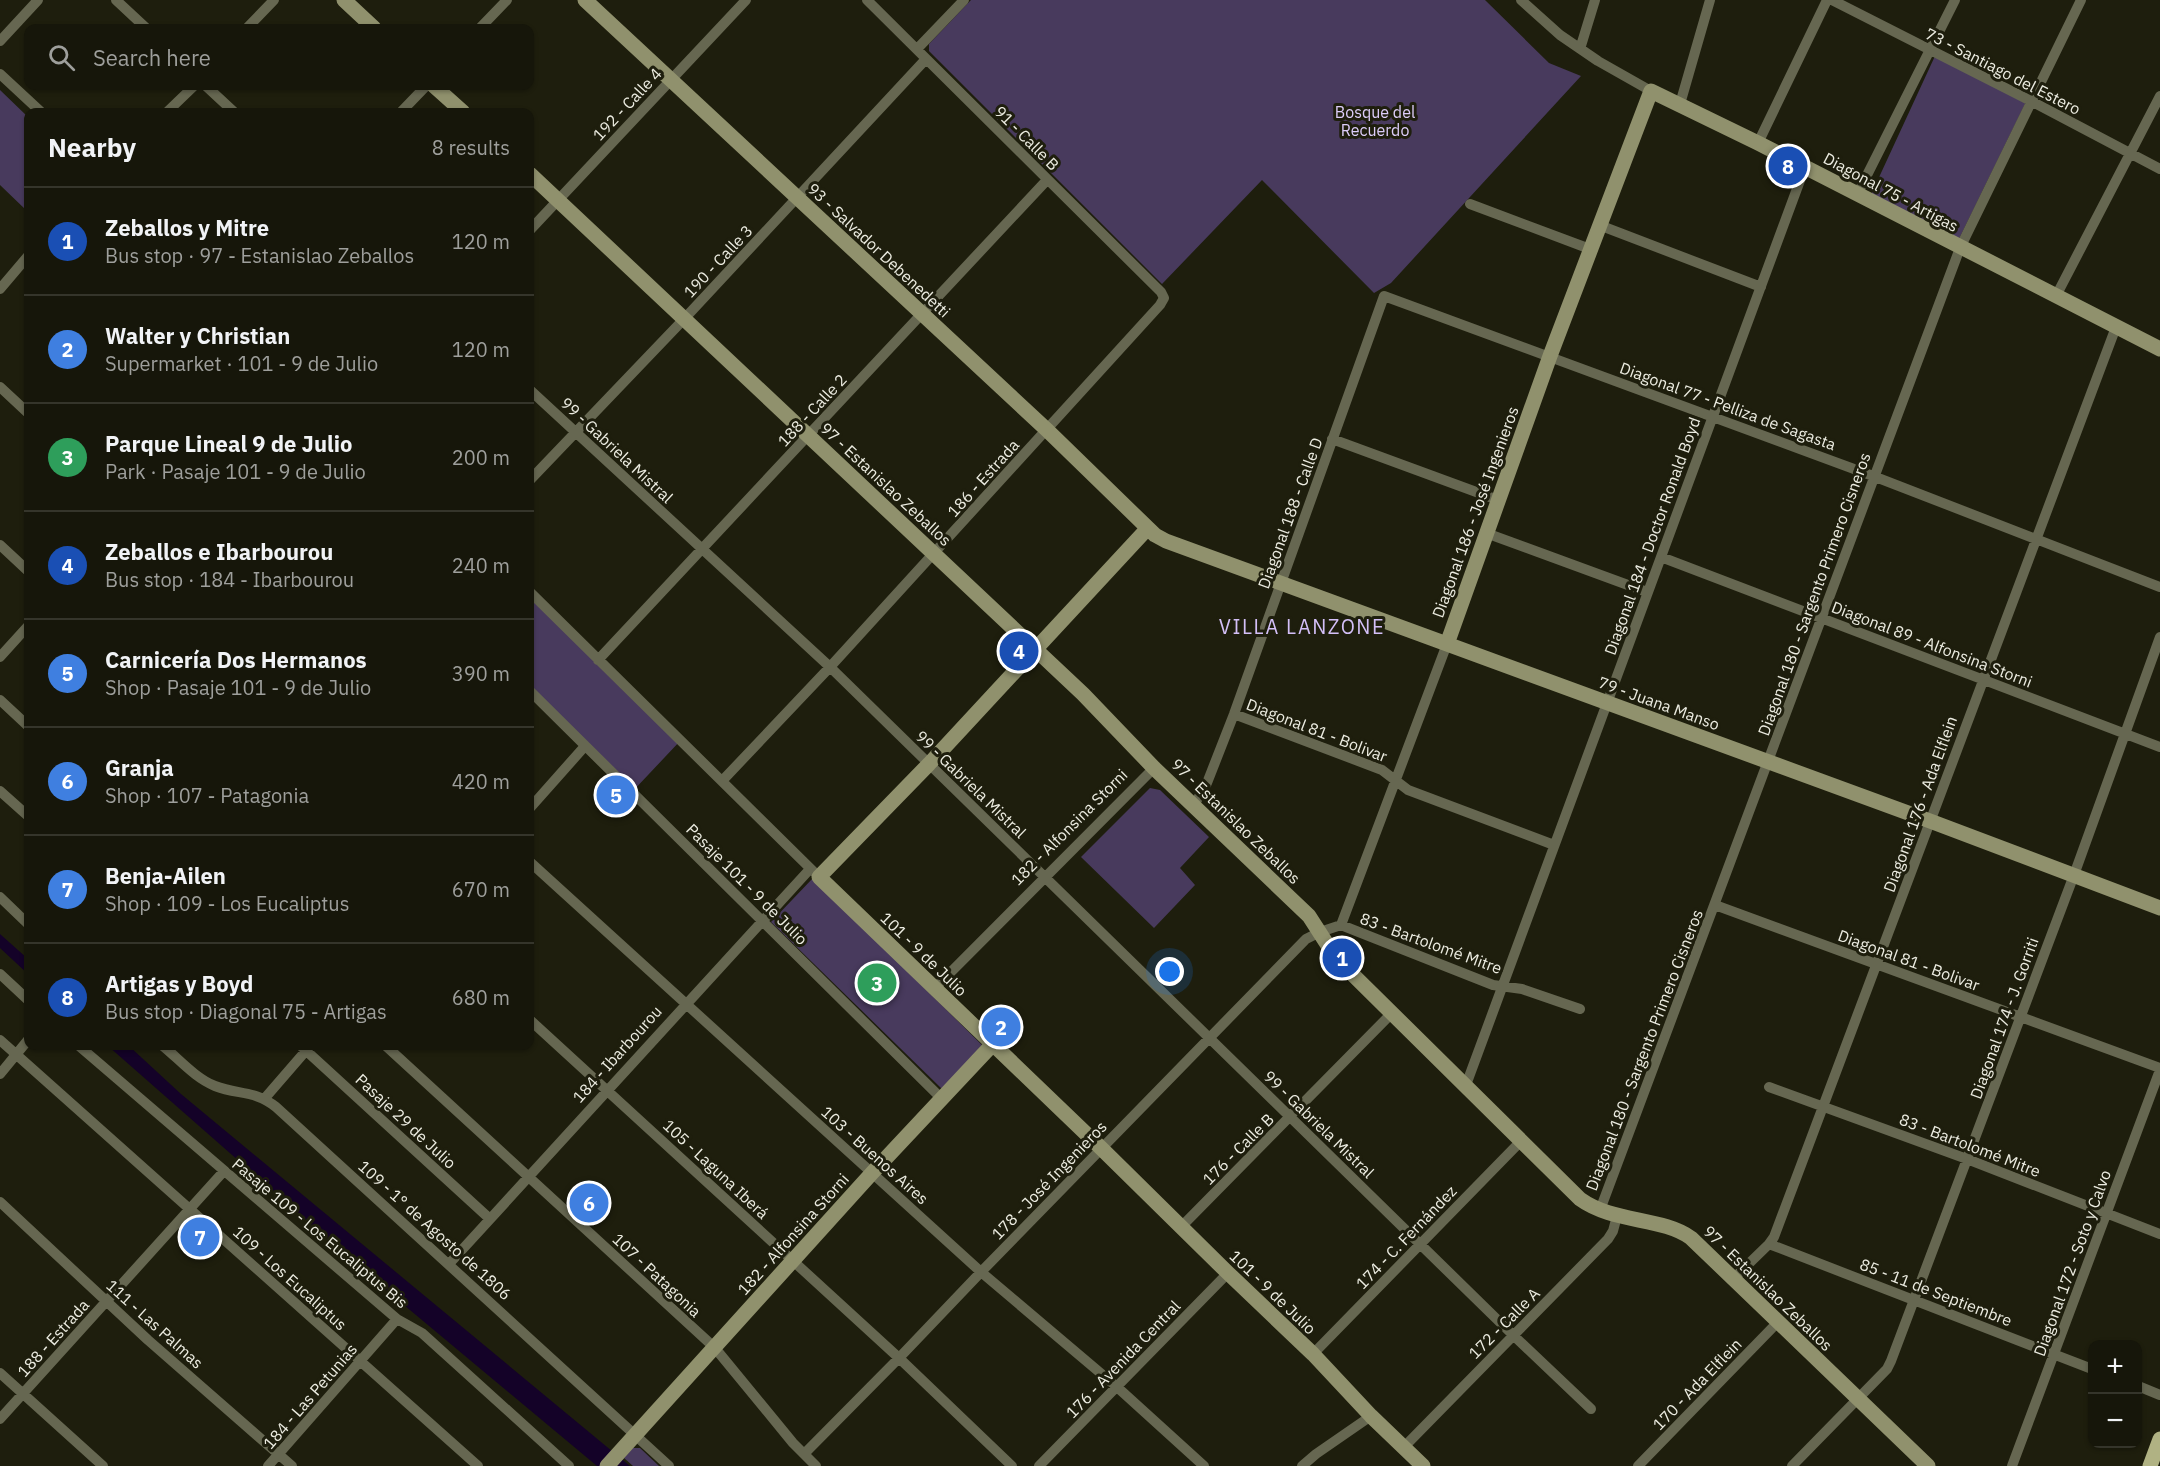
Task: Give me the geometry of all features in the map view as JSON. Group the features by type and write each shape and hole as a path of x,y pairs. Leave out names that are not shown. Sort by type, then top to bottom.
{"main road":[{"path":"2150,1466 2160,1439"}],"street":[{"path":"0,41 38,0"},
{"path":"116,0 142,24"},
{"path":"251,24 274,0"},
{"path":"344,0 370,24"},
{"path":"484,24 507,0"},
{"name":"93 - Salvador Debenedetti","path":"585,0 1047,430 1148,529"},
{"name":"192 - Calle 4","path":"534,226 746,0"},
{"name":"91 - Calle B","path":"867,0 1161,292 1164,298"},
{"path":"917,49 964,0"},
{"name":"Diagonal 75 - Artigas","path":"1521,0 1560,35 1598,61 1651,91 1758,142 1960,248 2160,348"},
{"path":"1580,49 1595,0"},
{"path":"1680,104 1710,0"},
{"path":"1758,142 1829,0"},
{"name":"73 - Santiago del Estero","path":"1829,0 1930,49 2160,169"},
{"path":"1857,195 1955,0"},
{"name":"Diagonal 180 - Sargento Primero Cisneros","path":"1600,1210 1960,248 2081,0"},
{"name":"190 - Calle 3","path":"534,476 685,318 926,59"},
{"path":"0,74 37,108"},
{"path":"172,108 190,90"},
{"path":"210,90 230,108"},
{"path":"405,108 422,90"},
{"path":"438,90 459,108"},
{"name":"Diagonal 186 - José Ingenieros","path":"1341,925 1447,644 1550,356 1651,91"},
{"path":"2056,296 2160,96"},
{"name":"Diagonal 184 - Doctor Ronald Boyd","path":"1466,1084 1805,167"},
{"name":"97 - Estanislao Zeballos","path":"534,178 1037,649 1115,725 1154,768 1309,916 1336,958 1580,1199 1617,1216 1684,1233 1928,1466"},
{"name":"188 - Calle 2","path":"598,660 1047,180"},
{"path":"1470,204 1590,249"},
{"path":"1599,225 1761,287"},
{"path":"0,289 24,261"},
{"name":"Diagonal 77 - Pelliza de Sagasta","path":"1384,296 1713,416 2160,587"},
{"name":"Diagonal 188 - Calle D","path":"1194,805 1207,783 1233,714 1384,296"},
{"name":"186 - Estrada","path":"722,781 934,554 1164,298"},
{"name":"Diagonal 176 - Ada Elflein","path":"1733,1279 1769,1244 1877,964 1982,679 2116,327"},
{"path":"0,387 24,409"},
{"name":"99 - Gabriela Mistral","path":"534,394 830,667 1591,1409"},
{"path":"1332,439 1498,500"},
{"name":"79 - Juana Manso","path":"1148,529 1166,541 1930,820 2160,908"},
{"name":"184 - Ibarbourou","path":"449,1264 764,921 929,764 1148,529"},
{"path":"1486,533 1647,592"},
{"path":"0,545 24,567"},
{"name":"Diagonal 89 - Alfonsina Storni","path":"1660,557 2160,747"},
{"name":"101 - 9 de Julio","path":"534,596 934,989 1313,1354 1371,1416 1423,1466"},
{"path":"0,657 24,630"},
{"name":"Diagonal 174 - J. Gorriti","path":"1792,1466 1858,1399 1891,1361 2074,875 2160,638"},
{"name":"Pasaje 101 - 9 de Julio","path":"534,696 942,1099"},
{"path":"0,700 24,722"},
{"name":"Diagonal 81 - Bolivar","path":"1233,714 1382,770 1408,790 1554,845"},
{"path":"534,803 585,746"},
{"name":"182 - Alfonsina Storni","path":"934,989 1154,768"},
{"path":"0,791 24,812"},
{"name":"103 - Buenos Aires","path":"534,866 981,1272 1117,1387 1204,1466"},
{"path":"0,897 24,920"},
{"name":"Diagonal 81 - Bolivar","path":"1715,904 2160,1069"},
{"path":"1320,932 1341,925"},
{"name":"83 - Bartolomé Mitre","path":"1341,925 1487,982 1522,989 1580,1009"},
{"name":"178 - José Ingenieros","path":"804,1454 1306,939 1320,932"},
{"path":"0,974 24,996"},
{"name":"176 - Calle B","path":"1181,1227 1391,1014"},
{"name":"105 - Laguna Iberá","path":"534,1024 899,1358 1012,1466"},
{"name":"109 - Los Eucaliptus","path":"0,1040 478,1466"},
{"path":"0,1074 24,1045"},
{"name":"182 - Alfonsina Storni","path":"607,1466 992,1045"},
{"name":"Pasaje 109 - Los Eucaliptus Bis","path":"84,1050 397,1319 422,1333 569,1466"},
{"name":"109 - 1° de Agosto de 1806","path":"169,1050 196,1074 215,1086 265,1098 669,1466"},
{"path":"265,1098 304,1050"},
{"name":"Pasaje 29 de Julio","path":"309,1050 490,1219"},
{"name":"107 - Patagonia","path":"390,1050 715,1348 816,1466"},
{"name":"Diagonal 172 - Soto y Calvo","path":"2012,1466 2160,1069"},
{"name":"83 - Bartolomé Mitre","path":"1769,1087 2160,1233"},
{"name":"174 - C. Fernández","path":"1313,1354 1521,1141"},
{"name":"188 - Estrada","path":"0,1419 224,1171"},
{"name":"111 - Las Palmas","path":"0,1202 106,1301 292,1466"},
{"name":"172 - Calle A","path":"1404,1447 1608,1239 1614,1231 1617,1216"},
{"name":"85 - 11 de Septiembre","path":"1769,1244 2088,1367"},
{"name":"176 - Avenida Central","path":"1039,1466 1228,1273"},
{"name":"184 - Las Petunias","path":"268,1466 397,1319"},
{"name":"170 - Ada Elflein","path":"1638,1466 1778,1322"},
{"path":"0,1373 103,1466"},
{"path":"2142,1388 2160,1395"},
{"path":"1302,1466 1371,1416"}],"green space":[{"name":"Bosque del Recuerdo","path":"971,0 1485,0 1549,63 1581,76 1391,283 1374,293 1262,180 1162,284 929,51 929,44"},
{"path":"1935,56 2026,102 1957,243 1869,199"},
{"path":"0,90 24,113 24,208 0,185"},
{"path":"534,596 681,740 632,792 534,696"},
{"path":"1150,788 1160,790 1209,837 1180,868 1195,885 1154,928 1081,857"},
{"path":"813,878 982,1045 942,1089 771,922"},
{"path":"633,1448 640,1448 659,1466 633,1466 624,1458"}],"shaded area":[{"path":"0,934 24,955 24,970 0,948"},
{"path":"113,1050 133,1050 181,1094 630,1466 597,1466 380,1285"}],"place":[{"name":"Artigas y Boyd","path":"1788,166"},
{"name":"Zeballos e Ibarbourou","path":"1019,651"},
{"name":"Carnicería Dos Hermanos","path":"616,795"},
{"name":"Zeballos y Mitre","path":"1342,958"},
{"name":"Parque Lineal 9 de Julio","path":"877,983"},
{"name":"Walter y Christian","path":"1001,1027"},
{"name":"Granja","path":"589,1203"},
{"name":"Benja-Ailen","path":"200,1237"}],"district":[{"name":"VILLA LANZONE","path":"1302,627"}]}
